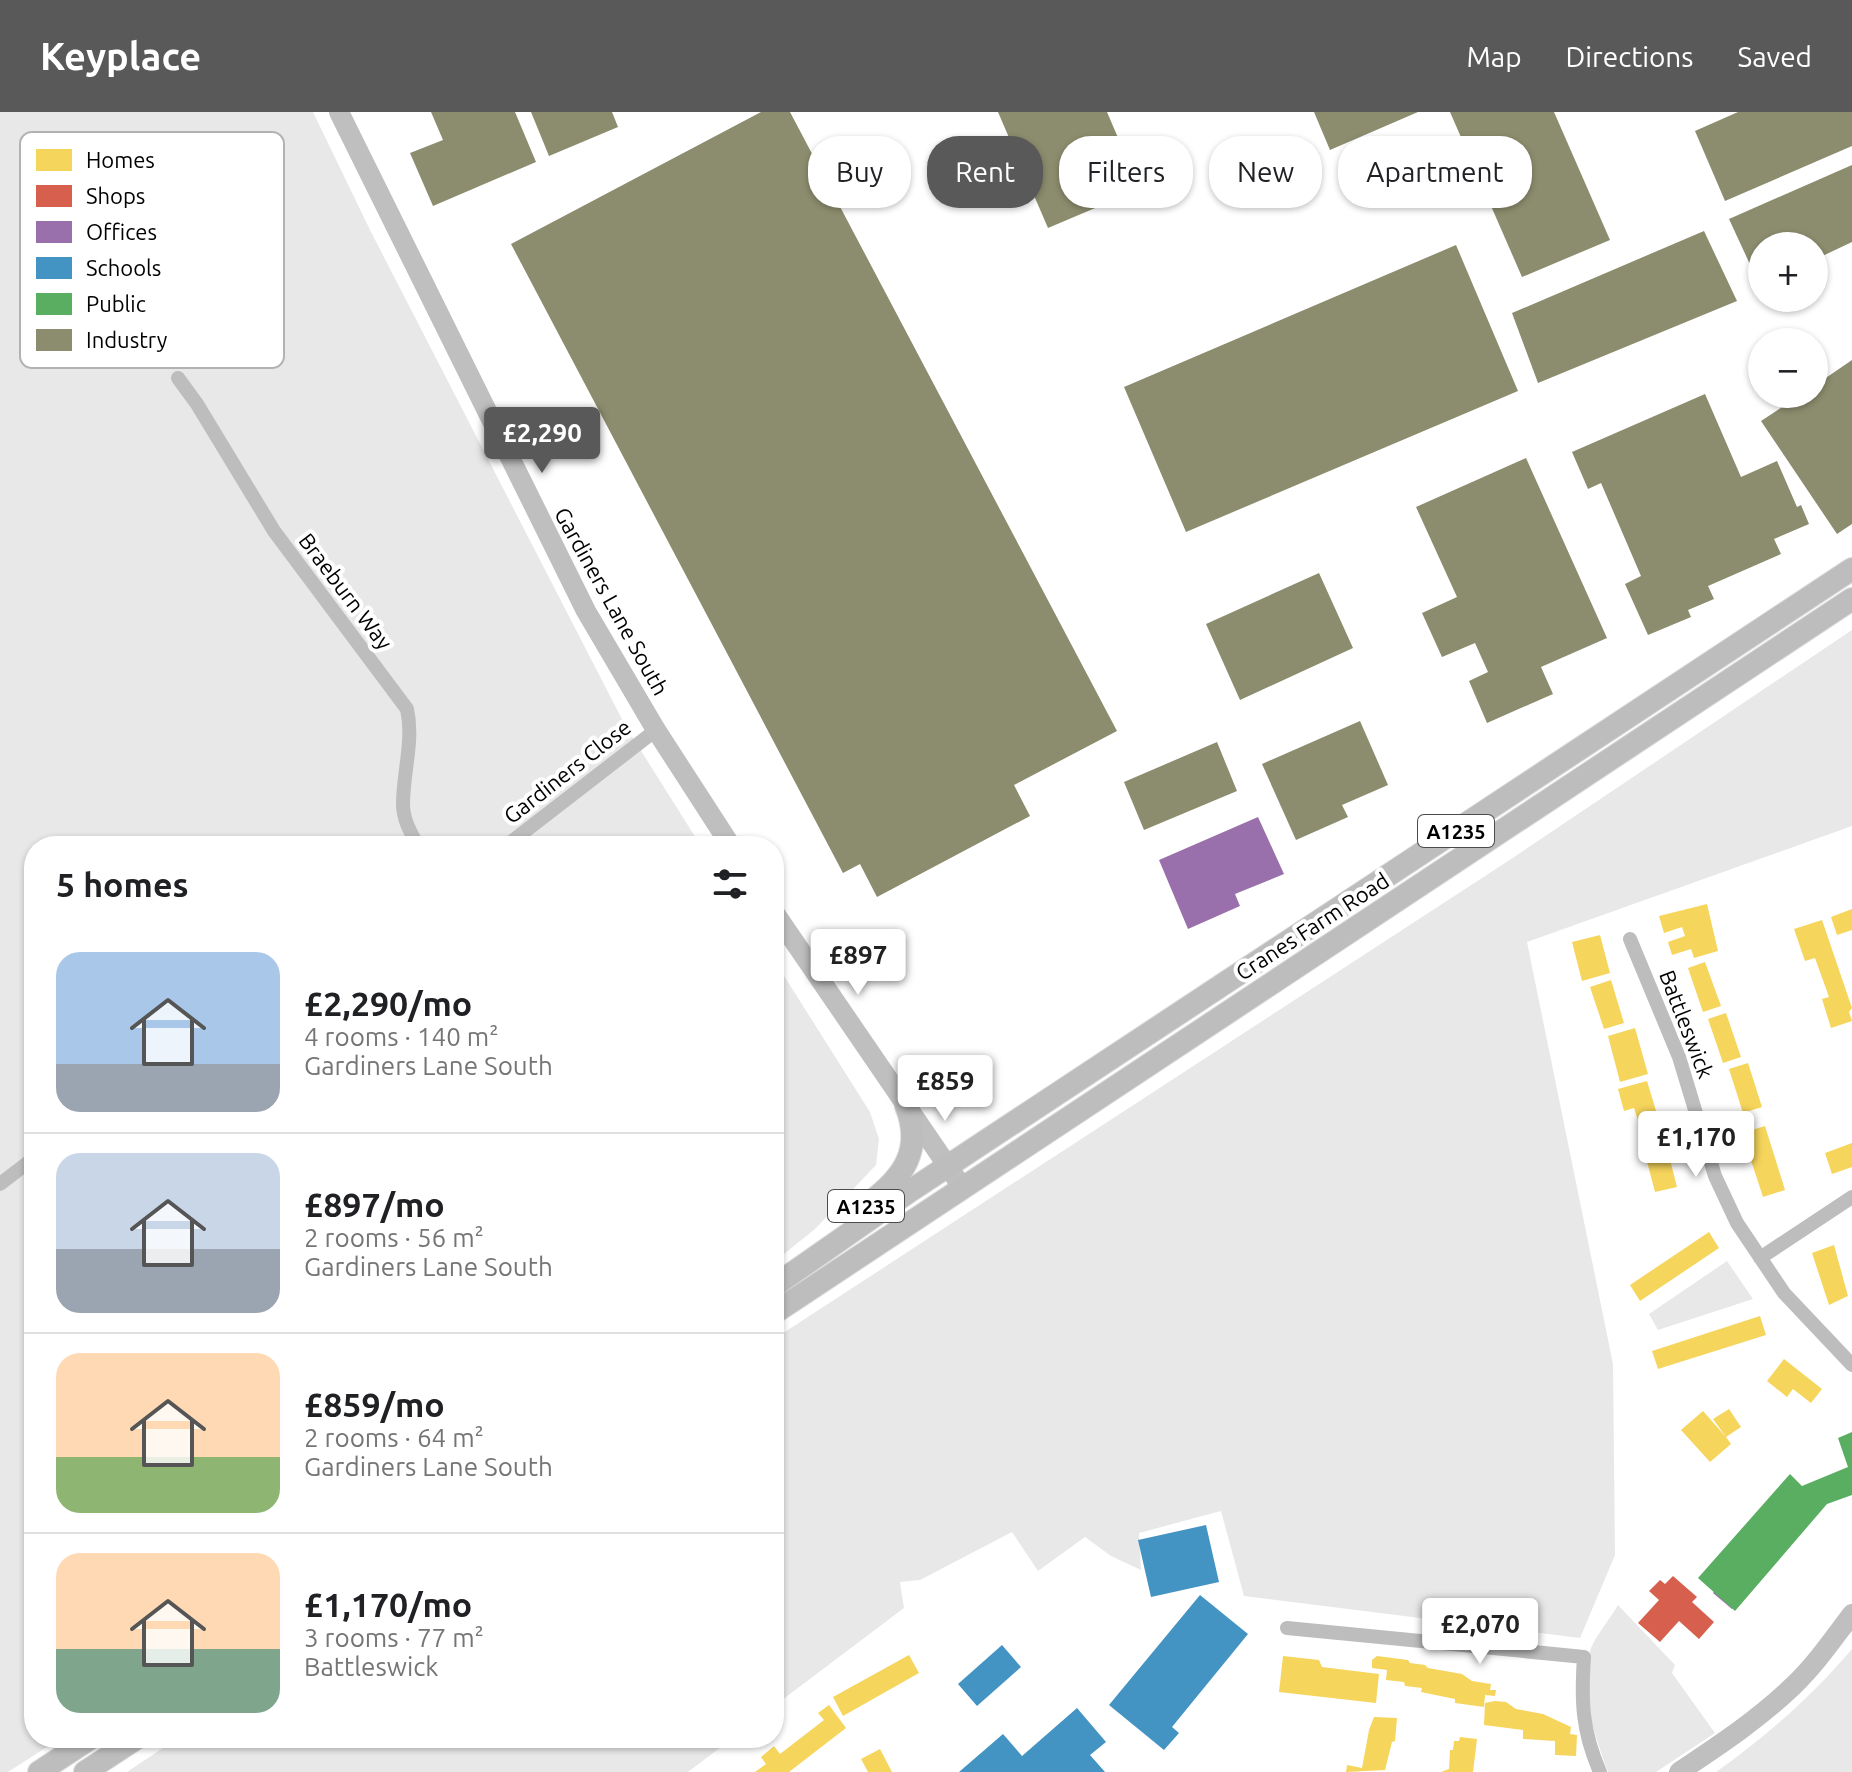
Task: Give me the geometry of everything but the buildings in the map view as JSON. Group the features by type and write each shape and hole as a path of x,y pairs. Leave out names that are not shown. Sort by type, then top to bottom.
{"main road":[{"name":"Cranes Farm Road","path":"784,1279 947,1166 1852,569"},
{"name":"Cranes Farm Road","path":"784,1306 1852,599"},
{"name":"A1235","path":"784,1277 898,1177 912,1146 914,1132 906,1106"},
{"path":"39,1772 76,1748"},
{"path":"85,1772 122,1748"}],"street":[{"name":"Gardiners Lane South","path":"339,112 586,611 656,730 725,836"},
{"name":"Braeburn Way","path":"178,378 274,531 407,709 410,723 403,806 412,836"},
{"name":"Gardiners Close","path":"519,836 656,730"},
{"path":"784,927 962,1187"},
{"name":"Battleswick","path":"1630,939 1679,1057 1715,1176 1737,1223 1784,1293 1852,1365"},
{"path":"0,1184 24,1166"},
{"path":"1760,1258 1852,1197"},
{"path":"1679,1772 1793,1687 1852,1614"},
{"path":"1287,1628 1584,1657 1582,1717 1600,1772"}],"shaded area":[{"path":"0,112 313,112 370,230 626,727 695,836 24,836 24,1748 45,1748 8,1772 0,1772"},
{"path":"1852,630 1852,826 1527,942 1613,1364 1615,1555 1580,1638 1244,1596 1221,1511 1139,1533 1141,1570 1111,1556 1085,1537 1038,1571 1012,1532 920,1580 900,1582 904,1608 784,1698 784,1332 1505,863"},
{"path":"784,976 870,1112 879,1139 876,1165 815,1229 784,1254"},
{"path":"1727,1261 1753,1299 1658,1330 1649,1314"},
{"path":"1618,1605 1675,1665 1672,1673 1715,1733 1656,1772 1608,1772 1589,1711 1586,1679 1591,1648"},
{"path":"1852,1649 1852,1772 1716,1772 1788,1715"},
{"path":"163,1748 720,1748 688,1772 127,1772"}]}
